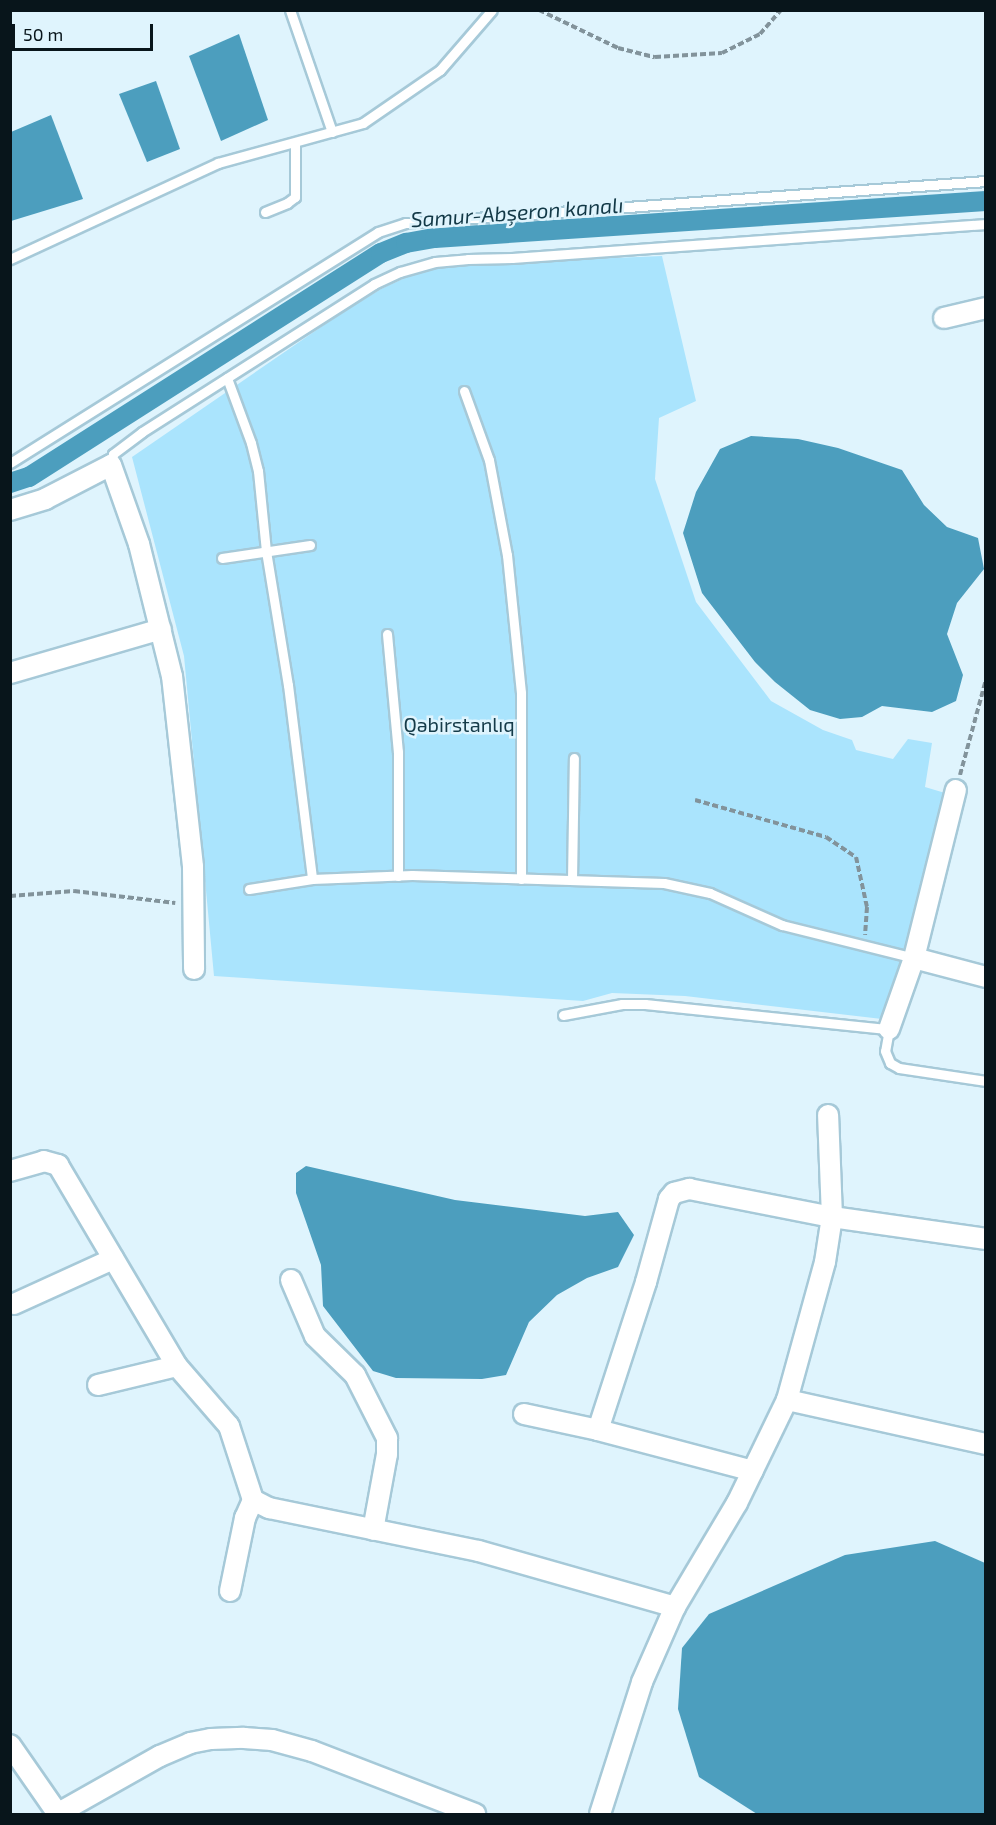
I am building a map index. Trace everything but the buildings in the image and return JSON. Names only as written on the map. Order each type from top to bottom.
[{"type":"street","points":[[944,318],[986,308]]},
{"type":"street","points":[[10,510],[45,499],[111,465],[139,543],[172,676],[187,798],[194,905],[194,969]]},
{"type":"street","points":[[10,673],[161,629]]},
{"type":"street","points":[[889,1029],[914,958],[956,790]]},
{"type":"street","points":[[914,958],[986,977]]},
{"type":"street","points":[[600,1815],[642,1682],[675,1608],[753,1472],[787,1400],[825,1262],[832,1217],[828,1114]]},
{"type":"street","points":[[10,1171],[44,1161],[58,1165],[177,1366],[229,1426],[253,1500],[245,1518],[230,1591]]},
{"type":"street","points":[[598,1430],[646,1282],[669,1199],[674,1193],[689,1189],[832,1217],[986,1239]]},
{"type":"street","points":[[14,1304],[113,1259]]},
{"type":"street","points":[[291,1280],[315,1336],[355,1375],[387,1438],[387,1454],[373,1530]]},
{"type":"street","points":[[98,1385],[177,1366]]},
{"type":"street","points":[[787,1400],[986,1444]]},
{"type":"street","points":[[524,1414],[598,1430],[753,1472]]},
{"type":"street","points":[[253,1500],[269,1508],[479,1551],[675,1608]]},
{"type":"street","points":[[10,1745],[57,1814],[160,1756],[190,1743],[211,1739],[244,1738],[272,1740],[312,1751],[475,1815]]},
{"type":"lane","points":[[290,10],[332,132]]},
{"type":"lane","points":[[10,259],[218,163],[363,123],[440,70],[492,10]]},
{"type":"lane","points":[[265,212],[295,197],[295,143]]},
{"type":"lane","points":[[10,463],[378,232],[406,223],[986,182]]},
{"type":"lane","points":[[111,465],[113,454],[123,446],[374,284],[400,272],[435,262],[986,224]]},
{"type":"lane","points":[[227,378],[251,443],[258,471],[266,551],[288,685],[312,879]]},
{"type":"lane","points":[[464,391],[489,460],[507,555],[521,693],[521,879]]},
{"type":"lane","points":[[222,558],[310,546]]},
{"type":"lane","points":[[387,634],[398,752],[398,876]]},
{"type":"lane","points":[[572,880],[574,758]]},
{"type":"lane","points":[[249,889],[312,879],[398,876],[664,883],[710,893],[782,925],[914,958]]},
{"type":"lane","points":[[563,1015],[622,1004],[645,1004],[889,1029],[885,1051],[890,1063],[899,1068],[986,1082]]},
{"type":"path","points":[[539,10],[618,48],[655,57],[722,53],[760,34],[781,10]]},
{"type":"path","points":[[956,790],[986,679]]},
{"type":"path","points":[[695,801],[826,837],[856,857],[867,907],[865,944]]},
{"type":"path","points":[[10,896],[74,891],[194,905]]},
{"type":"green space","name":"Qəbirstanlıq","points":[[662,256],[696,401],[659,418],[655,479],[696,602],[771,701],[823,730],[852,740],[856,750],[893,759],[908,739],[932,743],[925,787],[945,793],[909,946],[882,1019],[685,996],[612,993],[583,1001],[214,976],[184,656],[132,457],[337,316],[381,289],[418,272],[466,264]]},
{"type":"shaded area","points":[[239,34],[268,120],[221,141],[189,56]]},
{"type":"shaded area","points":[[156,81],[180,149],[147,162],[119,94]]},
{"type":"shaded area","points":[[51,115],[83,199],[11,221],[11,132]]},
{"type":"shaded area","points":[[751,436],[798,439],[838,448],[902,470],[924,505],[947,527],[978,538],[984,569],[957,603],[947,634],[963,675],[956,701],[932,712],[882,706],[862,717],[840,719],[810,710],[775,682],[755,662],[702,593],[683,533],[696,492],[720,449]]},
{"type":"shaded area","points":[[306,1166],[455,1200],[585,1216],[618,1212],[634,1235],[618,1267],[587,1278],[557,1295],[529,1322],[506,1375],[482,1379],[396,1378],[373,1371],[323,1306],[321,1265],[296,1193],[296,1173]]},
{"type":"shaded area","points":[[935,1541],[985,1563],[985,1814],[757,1814],[699,1777],[678,1709],[682,1648],[709,1614],[845,1555]]},
{"type":"waterway","name":"Samur-Abşeron kanalı","points":[[10,483],[29,477],[381,253],[406,243],[435,238],[986,201]]}]
